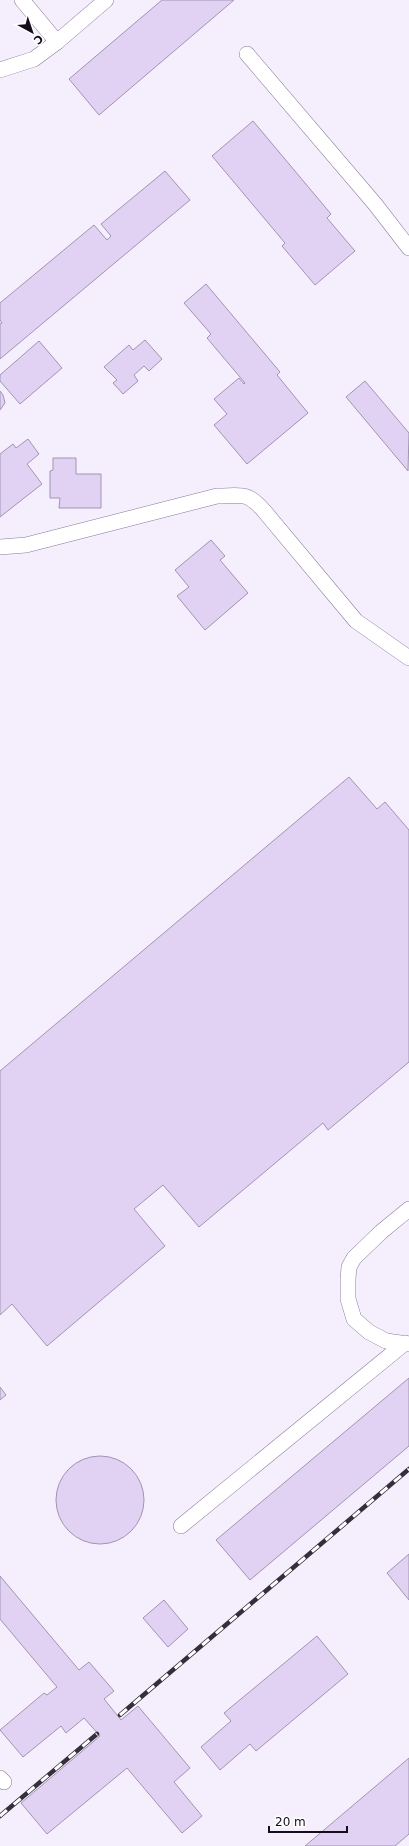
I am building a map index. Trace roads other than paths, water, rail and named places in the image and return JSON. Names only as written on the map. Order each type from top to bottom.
[{"type":"lane","points":[[22,0],[58,42]]},
{"type":"lane","points":[[0,70],[34,59],[58,42],[106,0]]},
{"type":"lane","points":[[247,54],[375,204],[409,248]]},
{"type":"lane","points":[[0,547],[26,545],[217,496],[244,496],[253,499],[265,512],[356,621],[409,658]]},
{"type":"lane","points":[[407,1344],[386,1341],[370,1332],[354,1320],[348,1299],[348,1279],[349,1267],[354,1258],[409,1209]]},
{"type":"lane","points":[[181,1526],[407,1344]]},
{"type":"railway","points":[[120,1715],[409,1469]]},
{"type":"railway","points":[[0,1816],[97,1734]]}]
